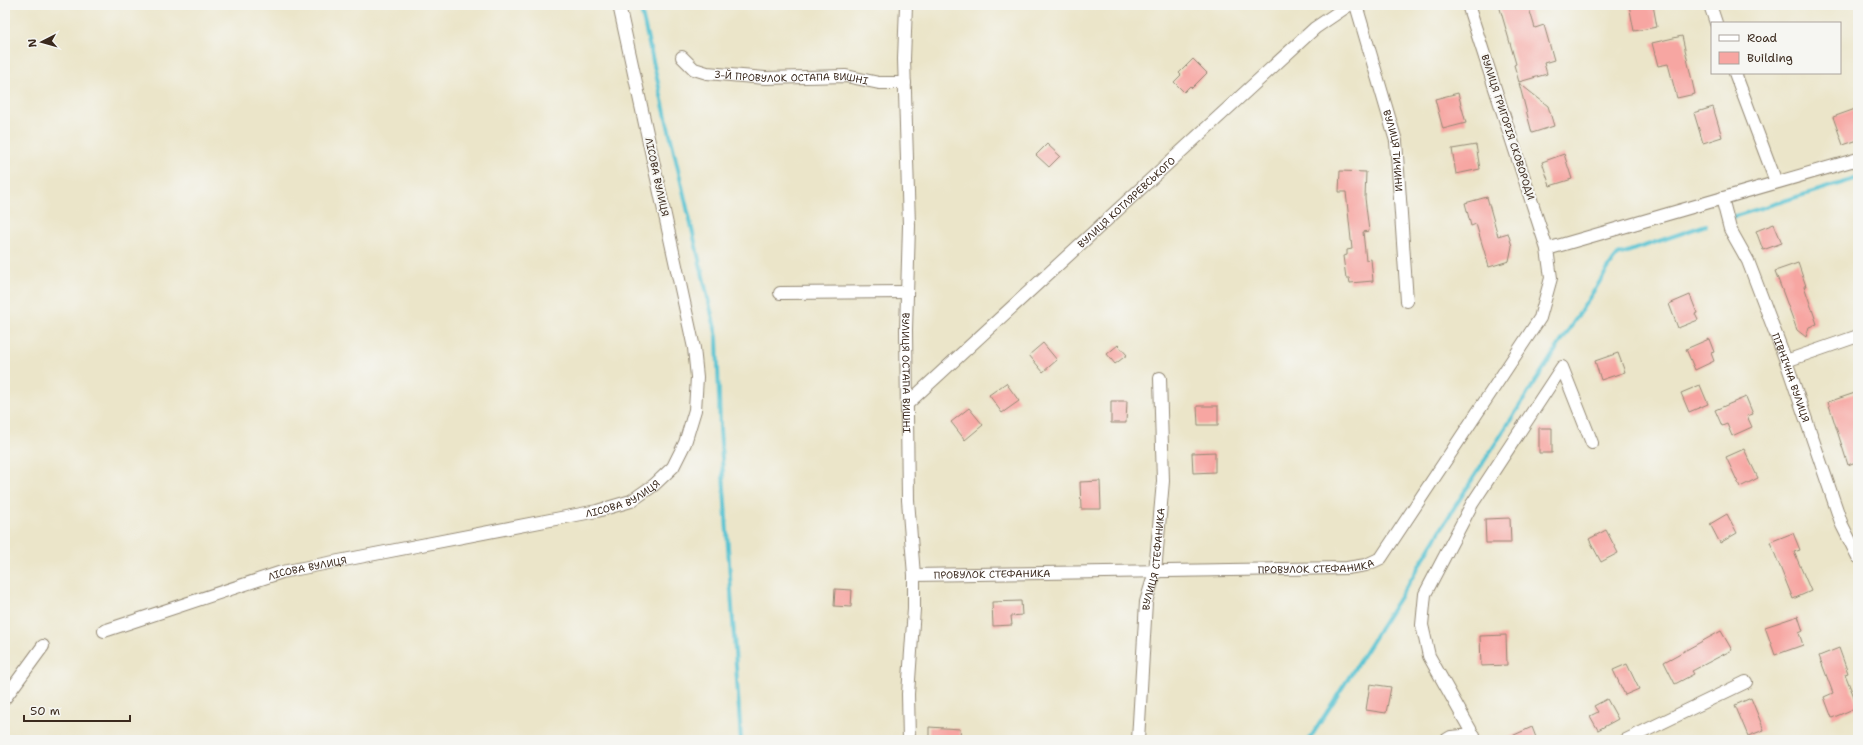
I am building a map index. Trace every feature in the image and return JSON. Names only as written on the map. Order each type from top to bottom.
[{"type":"street","name":"ЛІСОВА ВУЛИЦЯ","points":[[104,631],[282,572],[598,511],[631,501],[654,485],[673,467],[685,443],[695,410],[697,377],[694,348],[619,5]]},
{"type":"street","name":"ВУЛИЦЯ ОСТАПА ВИШНІ","points":[[906,5],[905,84],[909,226],[907,292],[908,500],[914,575],[914,609],[908,694],[909,740]]},
{"type":"street","name":"ВУЛИЦЯ КОТЛЯРЕВСЬКОГО","points":[[907,404],[1315,28],[1349,5]]},
{"type":"street","name":"ВУЛИЦЯ ТИЧИНИ","points":[[1356,5],[1396,141],[1407,301]]},
{"type":"street","name":"ВУЛИЦЯ ГРИГОРІЯ СКОВОРОДИ","points":[[1468,5],[1547,249]]},
{"type":"street","points":[[1710,5],[1716,22]]},
{"type":"street","name":"3-Й ПРОВУЛОК ОСТАПА ВИШНІ","points":[[682,57],[694,69],[707,73],[765,78],[846,76],[879,83],[905,84]]},
{"type":"street","points":[[1735,74],[1776,182]]},
{"type":"street","points":[[1547,249],[1858,159]]},
{"type":"street","name":"ПІВНІЧНА ВУЛИЦЯ","points":[[1722,198],[1730,229],[1748,261],[1786,361],[1842,525],[1858,558]]},
{"type":"street","name":"ПРОВУЛОК СТЕФАНИКА","points":[[914,575],[1347,568],[1366,565],[1380,558],[1540,318],[1551,278],[1547,249]]},
{"type":"street","points":[[780,293],[907,292]]},
{"type":"street","points":[[1786,361],[1858,336]]},
{"type":"street","points":[[1475,737],[1428,656],[1422,625],[1425,594],[1472,504],[1562,367],[1592,443]]},
{"type":"street","name":"ВУЛИЦЯ СТЕФАНИКА","points":[[1138,740],[1146,602],[1155,572],[1163,481],[1160,378]]},
{"type":"street","points":[[5,698],[44,646]]},
{"type":"street","points":[[1626,740],[1746,682]]},
{"type":"street","points":[[1446,740],[1451,737],[1475,737]]},
{"type":"building","points":[[1499,5],[1528,5],[1535,28],[1544,25],[1554,60],[1544,63],[1547,74],[1519,82],[1514,65],[1516,64]]},
{"type":"building","points":[[1629,5],[1653,5],[1657,27],[1634,31]]},
{"type":"building","points":[[1682,36],[1695,94],[1677,98],[1668,64],[1658,66],[1652,43]]},
{"type":"building","points":[[1193,59],[1207,73],[1192,88],[1190,86],[1184,92],[1174,82],[1181,75],[1179,73]]},
{"type":"building","points":[[1519,83],[1548,106],[1554,126],[1532,133]]},
{"type":"building","points":[[1458,93],[1466,123],[1443,129],[1435,99]]},
{"type":"building","points":[[1713,107],[1722,137],[1703,143],[1694,113]]},
{"type":"building","points":[[1858,108],[1858,140],[1843,145],[1833,117]]},
{"type":"building","points":[[1047,144],[1060,156],[1049,167],[1036,155]]},
{"type":"building","points":[[1476,145],[1480,169],[1456,174],[1452,149]]},
{"type":"building","points":[[1564,154],[1572,179],[1550,186],[1542,162]]},
{"type":"building","points":[[1340,171],[1366,172],[1365,198],[1369,231],[1363,232],[1366,260],[1371,259],[1373,281],[1350,283],[1349,278],[1346,278],[1343,256],[1347,255],[1347,250],[1352,249],[1346,192],[1339,192]]},
{"type":"building","points":[[1487,197],[1498,236],[1508,233],[1512,246],[1509,261],[1489,267],[1476,224],[1471,226],[1465,203]]},
{"type":"building","points":[[1774,224],[1782,243],[1763,250],[1756,231]]},
{"type":"building","points":[[1798,263],[1817,324],[1809,327],[1806,337],[1797,330],[1775,271]]},
{"type":"building","points":[[1690,295],[1698,320],[1678,328],[1669,304]]},
{"type":"building","points":[[1709,339],[1714,352],[1711,353],[1714,361],[1695,370],[1686,349]]},
{"type":"building","points":[[1043,343],[1057,360],[1043,372],[1029,355]]},
{"type":"building","points":[[1118,345],[1127,355],[1115,364],[1107,354]]},
{"type":"building","points":[[1618,353],[1625,372],[1601,380],[1595,361]]},
{"type":"building","points":[[1006,383],[1019,401],[1002,413],[989,395]]},
{"type":"building","points":[[1700,385],[1708,404],[1689,412],[1681,393]]},
{"type":"building","points":[[1858,392],[1858,461],[1848,465],[1828,402]]},
{"type":"building","points":[[1746,397],[1753,414],[1747,416],[1752,427],[1732,436],[1727,424],[1722,426],[1715,410]]},
{"type":"building","points":[[1111,401],[1127,401],[1126,423],[1111,423]]},
{"type":"building","points":[[1197,406],[1218,406],[1218,425],[1198,425]]},
{"type":"building","points":[[969,408],[983,425],[965,440],[951,422]]},
{"type":"building","points":[[1539,428],[1552,428],[1552,453],[1539,453]]},
{"type":"building","points":[[1744,449],[1758,478],[1740,487],[1726,457]]},
{"type":"building","points":[[1215,452],[1215,472],[1193,473],[1192,453]]},
{"type":"building","points":[[1100,481],[1101,509],[1081,509],[1080,482]]},
{"type":"building","points":[[1727,514],[1737,533],[1720,543],[1710,524]]},
{"type":"building","points":[[1510,518],[1511,543],[1486,543],[1485,519]]},
{"type":"building","points":[[1606,530],[1618,553],[1601,562],[1589,539]]},
{"type":"building","points":[[1793,533],[1800,550],[1794,552],[1811,591],[1793,599],[1770,542]]},
{"type":"building","points":[[835,589],[852,590],[851,607],[834,606]]},
{"type":"building","points":[[1021,601],[1022,615],[1011,616],[1012,625],[993,626],[992,602]]},
{"type":"building","points":[[1798,616],[1803,631],[1799,633],[1803,645],[1775,655],[1765,627]]},
{"type":"building","points":[[1721,631],[1732,650],[1692,671],[1694,674],[1675,684],[1664,662]]},
{"type":"building","points":[[1506,635],[1507,665],[1481,666],[1480,636]]},
{"type":"building","points":[[1839,648],[1848,673],[1845,674],[1858,707],[1832,718],[1824,697],[1833,693],[1819,656]]},
{"type":"building","points":[[1627,664],[1639,689],[1625,695],[1613,670]]},
{"type":"building","points":[[1370,684],[1391,687],[1386,713],[1366,710]]},
{"type":"building","points":[[1751,698],[1764,730],[1748,736],[1735,705]]},
{"type":"building","points":[[1607,699],[1618,719],[1598,730],[1590,716],[1598,712],[1594,706]]},
{"type":"building","points":[[929,727],[960,729],[961,740],[929,739]]},
{"type":"building","points":[[1532,727],[1537,740],[1503,740]]},
{"type":"waterway","points":[[640,5],[717,337],[720,429],[741,740]]},
{"type":"waterway","points":[[1729,218],[1858,178]]},
{"type":"waterway","points":[[1309,740],[1407,586],[1452,511],[1613,261],[1618,255],[1706,225]]}]
